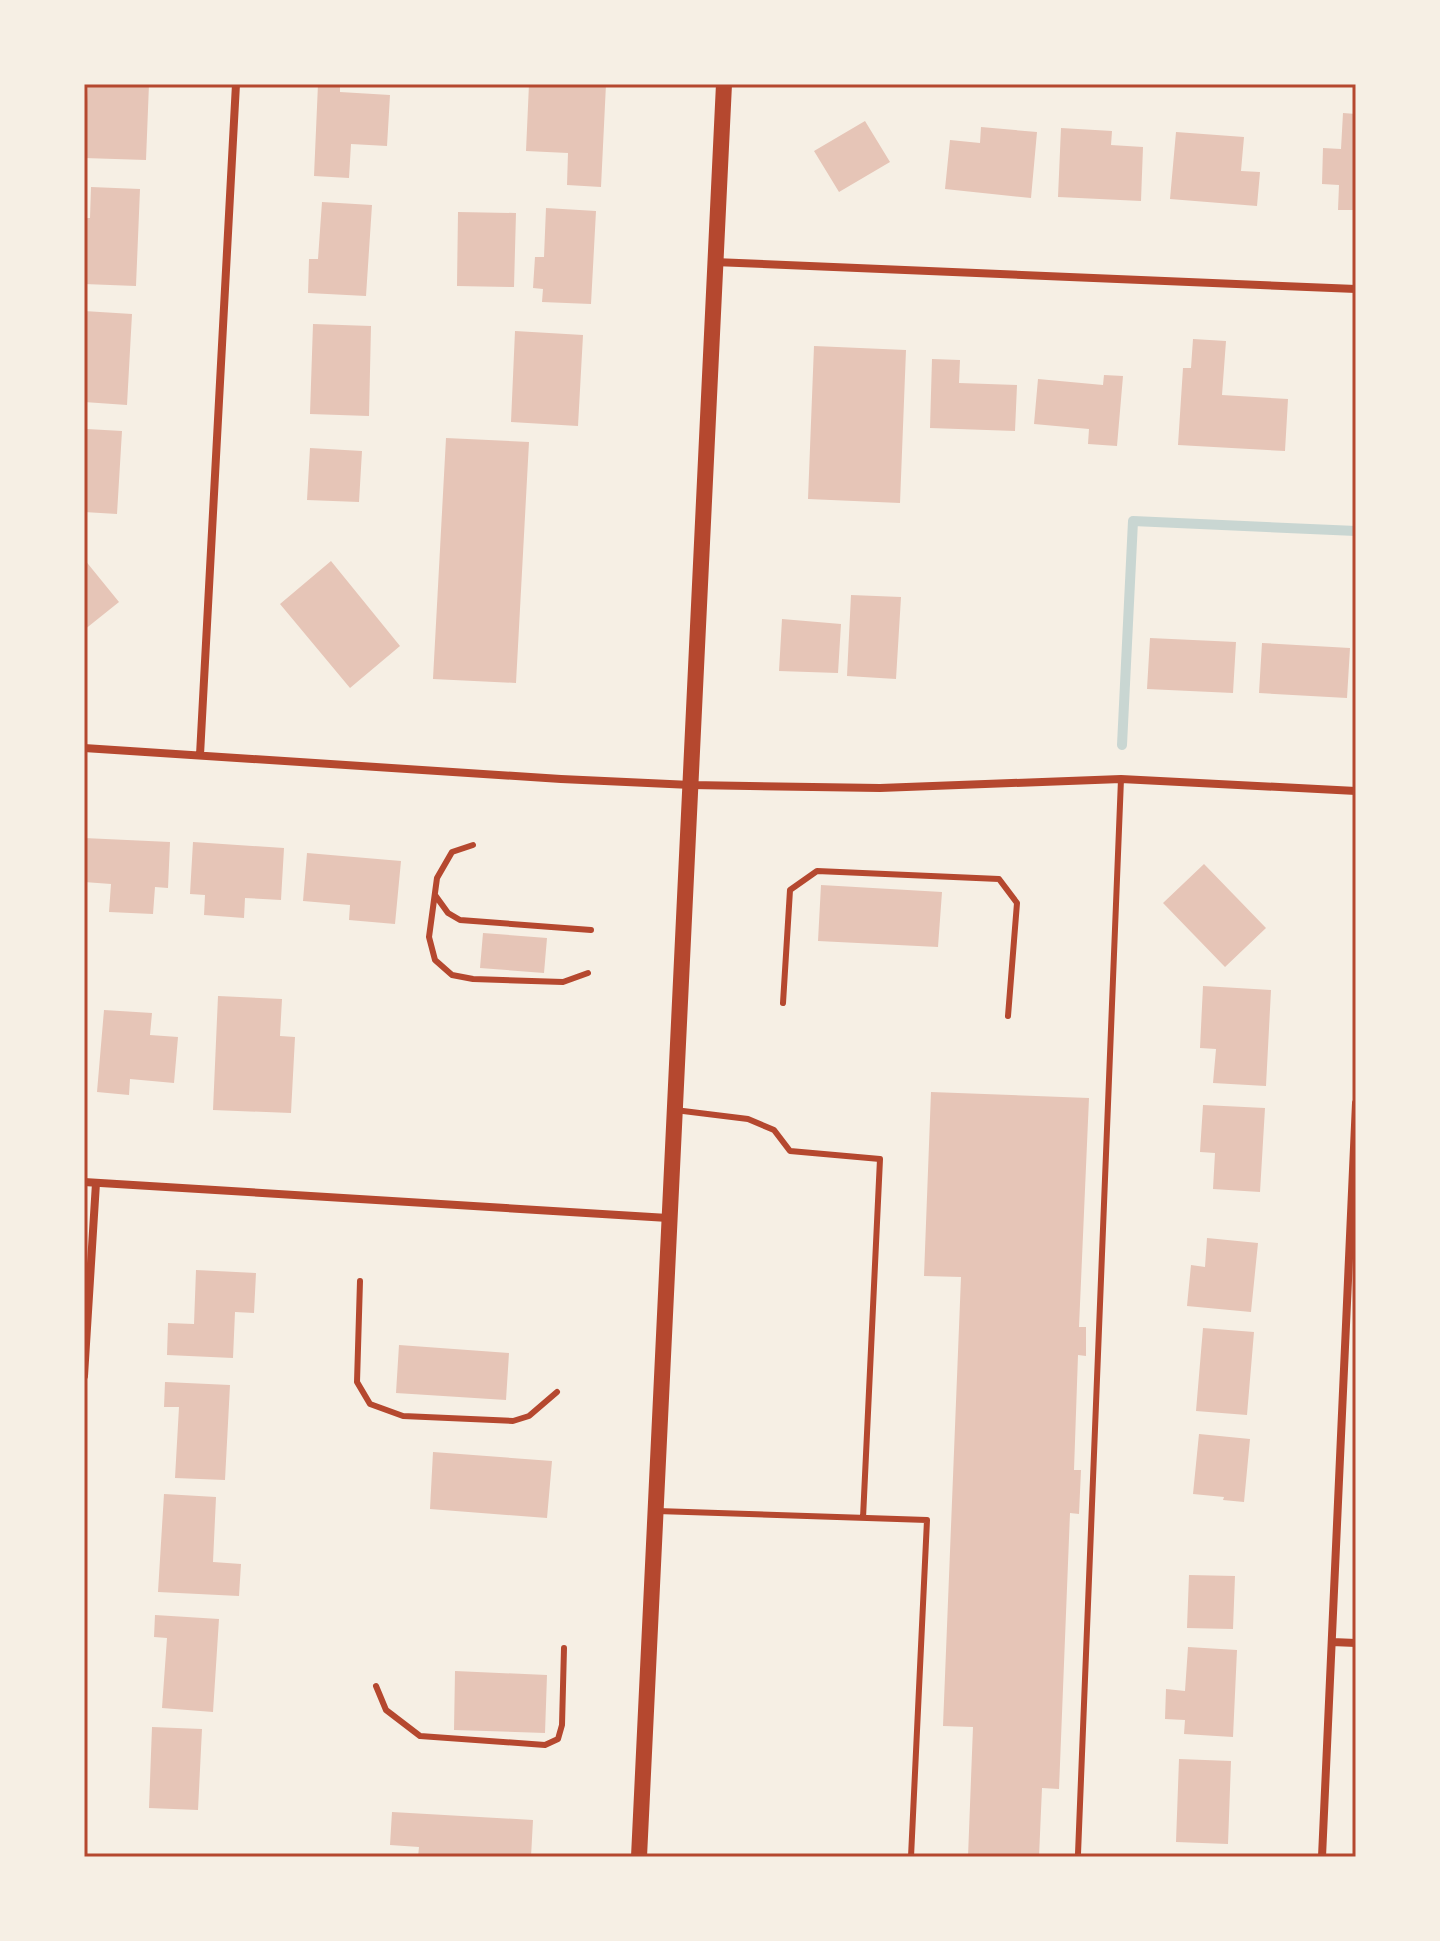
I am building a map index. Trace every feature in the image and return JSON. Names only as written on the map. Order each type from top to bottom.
[{"type":"main road","points":[[639,1857],[724,84]]},
{"type":"street","points":[[200,755],[236,84]]},
{"type":"street","points":[[714,262],[1356,289]]},
{"type":"street","points":[[84,748],[691,785],[880,788],[1121,779],[1356,791]]},
{"type":"street","points":[[1322,1857],[1354,1216],[1356,1103]]},
{"type":"street","points":[[84,1182],[668,1218]]},
{"type":"street","points":[[84,1376],[96,1183]]},
{"type":"street","points":[[1332,1642],[1356,1643]]},
{"type":"lane","points":[[1078,1854],[1121,779]]},
{"type":"lane","points":[[473,845],[452,852],[437,878],[429,937],[435,960],[452,975],[473,979],[563,982],[588,973]]},
{"type":"lane","points":[[783,1003],[790,890],[817,871],[999,879],[1017,903],[1008,1016]]},
{"type":"lane","points":[[435,895],[448,913],[460,920],[591,930]]},
{"type":"lane","points":[[674,1110],[748,1119],[774,1130],[790,1151],[880,1159],[863,1518]]},
{"type":"lane","points":[[360,1281],[357,1382],[370,1404],[403,1416],[513,1421],[529,1416],[557,1392]]},
{"type":"lane","points":[[655,1511],[927,1520],[911,1857]]},
{"type":"lane","points":[[376,1686],[386,1710],[420,1736],[545,1745],[558,1739],[562,1725],[564,1648]]},
{"type":"building","points":[[88,84],[149,84],[146,160],[84,158]]},
{"type":"building","points":[[318,84],[340,84],[340,92],[390,95],[387,146],[351,144],[349,178],[314,176]]},
{"type":"building","points":[[529,84],[606,84],[601,187],[567,185],[568,153],[526,151]]},
{"type":"building","points":[[1343,113],[1356,114],[1356,210],[1338,210],[1339,185],[1322,184],[1323,148],[1341,149]]},
{"type":"building","points":[[865,121],[890,162],[839,192],[814,151]]},
{"type":"building","points":[[981,127],[1037,132],[1031,198],[945,189],[950,140],[980,143]]},
{"type":"building","points":[[1061,128],[1112,131],[1111,145],[1143,147],[1141,201],[1058,197]]},
{"type":"building","points":[[1176,132],[1244,137],[1241,171],[1260,172],[1257,206],[1170,199]]},
{"type":"building","points":[[91,187],[140,189],[136,286],[84,284],[84,218],[90,218]]},
{"type":"building","points":[[322,202],[372,205],[366,296],[308,293],[309,259],[318,259]]},
{"type":"building","points":[[546,208],[596,211],[591,304],[542,302],[543,289],[533,288],[535,257],[544,257]]},
{"type":"building","points":[[458,212],[516,213],[514,287],[457,286]]},
{"type":"building","points":[[84,311],[132,314],[127,405],[84,402]]},
{"type":"building","points":[[313,324],[371,326],[369,416],[310,414]]},
{"type":"building","points":[[515,331],[583,335],[578,426],[511,422]]},
{"type":"building","points":[[1193,339],[1226,341],[1222,395],[1288,399],[1285,451],[1178,445],[1183,368],[1191,368]]},
{"type":"building","points":[[814,346],[906,350],[900,503],[808,499]]},
{"type":"building","points":[[932,359],[960,360],[959,383],[1017,385],[1015,431],[930,428]]},
{"type":"building","points":[[1104,375],[1123,376],[1117,446],[1088,444],[1089,429],[1034,424],[1038,379],[1103,385]]},
{"type":"building","points":[[87,429],[122,431],[117,514],[84,512]]},
{"type":"building","points":[[446,438],[529,442],[516,683],[433,679]]},
{"type":"building","points":[[310,448],[362,451],[359,502],[307,500]]},
{"type":"building","points":[[84,559],[119,602],[84,630]]},
{"type":"building","points":[[331,561],[400,646],[350,688],[280,604]]},
{"type":"building","points":[[851,595],[901,597],[896,679],[847,676]]},
{"type":"building","points":[[782,619],[841,624],[838,673],[779,671]]},
{"type":"building","points":[[1150,638],[1236,642],[1233,693],[1147,689]]},
{"type":"building","points":[[1262,643],[1350,648],[1347,698],[1259,693]]},
{"type":"building","points":[[84,838],[170,842],[168,888],[155,887],[153,914],[109,912],[111,884],[84,882]]},
{"type":"building","points":[[193,842],[284,848],[281,900],[245,898],[244,918],[204,915],[205,895],[190,894]]},
{"type":"building","points":[[307,853],[401,861],[395,924],[349,920],[350,905],[303,901]]},
{"type":"building","points":[[1204,864],[1266,928],[1225,967],[1163,903]]},
{"type":"building","points":[[821,885],[942,892],[938,947],[818,941]]},
{"type":"building","points":[[483,933],[547,938],[544,973],[480,968]]},
{"type":"building","points":[[1203,986],[1271,990],[1266,1086],[1213,1083],[1216,1049],[1200,1048]]},
{"type":"building","points":[[218,996],[282,999],[280,1036],[295,1037],[291,1113],[213,1110]]},
{"type":"building","points":[[104,1010],[152,1013],[150,1035],[178,1037],[174,1083],[130,1079],[129,1095],[97,1092]]},
{"type":"building","points":[[931,1092],[1089,1098],[1079,1327],[1086,1327],[1086,1356],[1078,1355],[1074,1470],[1081,1470],[1079,1514],[1070,1513],[1059,1789],[1042,1788],[1039,1857],[968,1857],[973,1727],[943,1726],[961,1277],[924,1276]]},
{"type":"building","points":[[1203,1105],[1265,1108],[1260,1192],[1213,1189],[1215,1153],[1200,1152]]},
{"type":"building","points":[[1207,1238],[1258,1243],[1251,1312],[1187,1306],[1191,1265],[1205,1267]]},
{"type":"building","points":[[196,1270],[256,1273],[254,1313],[235,1312],[233,1358],[167,1355],[168,1323],[194,1324]]},
{"type":"building","points":[[1203,1328],[1254,1332],[1247,1415],[1196,1411]]},
{"type":"building","points":[[399,1345],[509,1353],[506,1400],[396,1393]]},
{"type":"building","points":[[165,1382],[230,1385],[225,1480],[175,1478],[179,1407],[164,1407]]},
{"type":"building","points":[[1199,1434],[1250,1439],[1244,1502],[1193,1494]]},
{"type":"building","points":[[433,1452],[552,1461],[547,1518],[430,1509]]},
{"type":"building","points":[[164,1494],[216,1497],[213,1562],[241,1564],[239,1596],[158,1592]]},
{"type":"building","points":[[1189,1575],[1235,1576],[1233,1629],[1187,1628]]},
{"type":"building","points":[[155,1615],[219,1619],[213,1712],[162,1708],[167,1638],[154,1637]]},
{"type":"building","points":[[1188,1647],[1237,1650],[1233,1737],[1184,1734],[1185,1720],[1165,1719],[1166,1689],[1185,1691]]},
{"type":"building","points":[[455,1671],[547,1675],[545,1733],[454,1730]]},
{"type":"building","points":[[152,1727],[202,1729],[198,1810],[149,1808]]},
{"type":"building","points":[[1179,1759],[1231,1761],[1228,1844],[1176,1842]]},
{"type":"building","points":[[392,1812],[533,1820],[531,1857],[418,1857],[419,1847],[390,1845]]},
{"type":"waterway","points":[[1122,745],[1133,521],[1356,531]]}]
